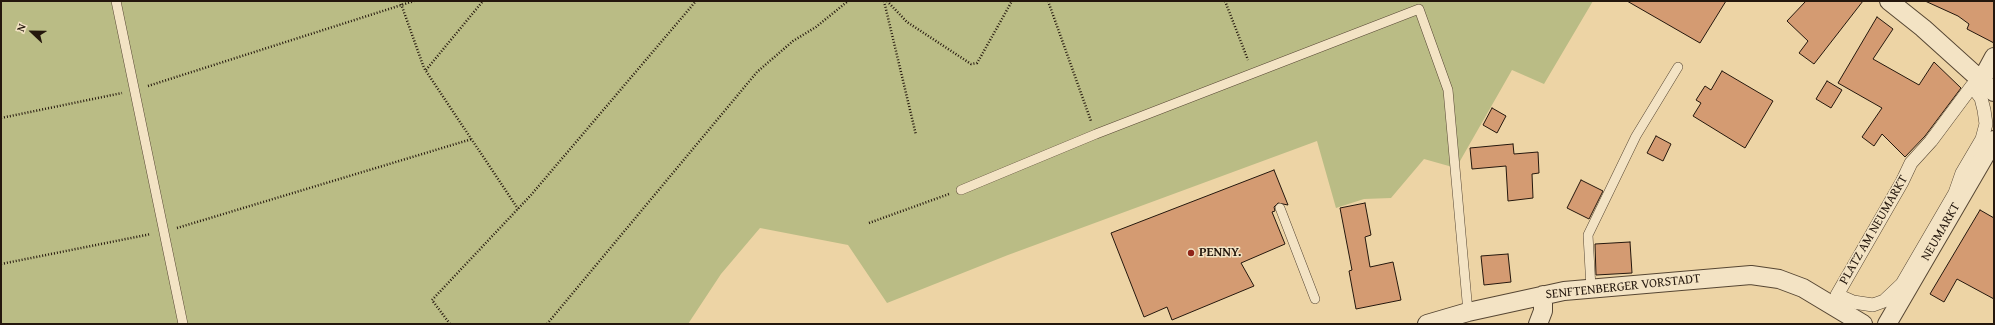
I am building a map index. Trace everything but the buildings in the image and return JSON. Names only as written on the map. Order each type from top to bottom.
[{"type":"street","points":[[1889,1],[1934,38],[1987,86],[1994,57]]},
{"type":"street","name":"PLATZ AM NEUMARKT","points":[[1972,86],[1981,98],[1986,124],[1982,139],[1962,173],[1955,193],[1902,284],[1884,301],[1873,305],[1853,302],[1837,295],[1902,182],[1911,163],[1931,141],[1966,93],[1972,86]]},
{"type":"street","name":"NEUMARKT","points":[[1887,324],[1994,142]]},
{"type":"street","name":"SENFTENBERGER VORSTADT","points":[[1427,324],[1468,312],[1564,291],[1751,275],[1779,279],[1803,288],[1863,324]]},
{"type":"street","points":[[1538,324],[1542,311],[1543,295]]},
{"type":"lane","points":[[116,1],[183,324]]},
{"type":"lane","points":[[961,190],[1096,134],[1419,9],[1448,90],[1468,312]]},
{"type":"lane","points":[[1591,288],[1588,235],[1636,136],[1678,67]]},
{"type":"lane","points":[[1280,208],[1315,299]]},
{"type":"path","points":[[1,118],[135,90],[401,3],[414,1]]},
{"type":"path","points":[[426,70],[483,1]]},
{"type":"path","points":[[450,324],[432,300],[518,209],[696,1]]},
{"type":"path","points":[[547,324],[757,72],[789,45],[816,27],[848,1]]},
{"type":"path","points":[[886,1],[908,22],[971,64],[977,63],[1012,1]]},
{"type":"path","points":[[886,1],[916,136]]},
{"type":"path","points":[[1048,1],[1096,134]]},
{"type":"path","points":[[1225,1],[1253,74]]},
{"type":"path","points":[[401,3],[426,70],[518,209]]},
{"type":"path","points":[[1,264],[164,232],[472,139]]},
{"type":"path","points":[[868,223],[961,190]]},
{"type":"green space","points":[[1,1],[1593,1],[1544,84],[1512,70],[1456,168],[1424,159],[1391,198],[1364,199],[1336,208],[1317,141],[1008,255],[887,303],[848,245],[760,228],[721,274],[688,324],[1,324]]},
{"type":"place","name":"PENNY.","points":[[1191,253]]}]
